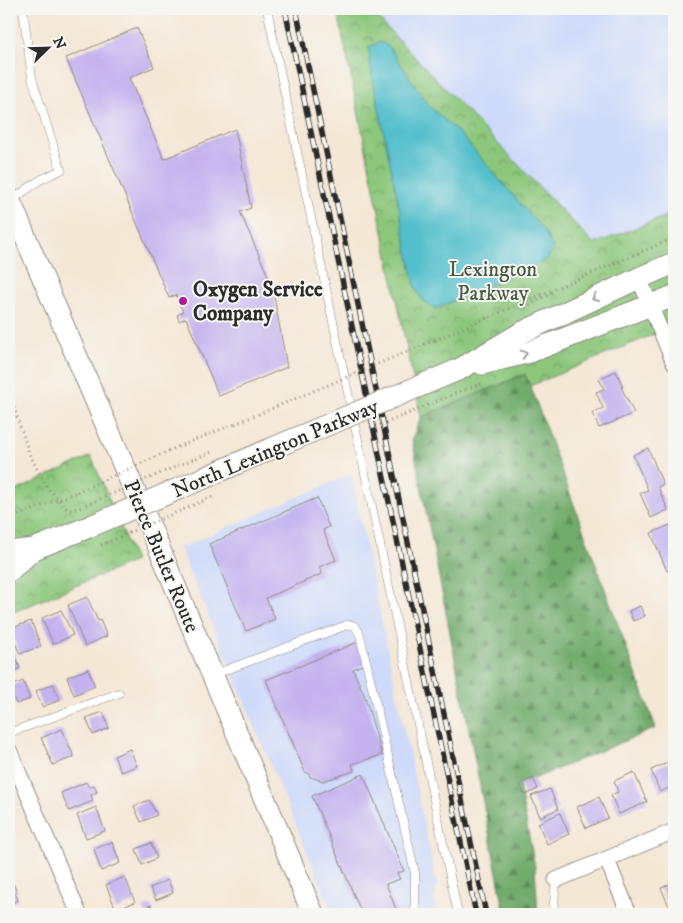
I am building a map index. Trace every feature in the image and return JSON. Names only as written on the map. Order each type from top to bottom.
[{"type":"main road","name":"Pierce Butler Route","points":[[9,200],[313,914]]},
{"type":"main road","points":[[460,369],[521,333],[639,278],[674,264]]},
{"type":"main road","points":[[460,369],[530,352],[674,296]]},
{"type":"main road","name":"North Lexington Parkway","points":[[34,549],[96,536],[208,487],[261,453],[460,369]]},
{"type":"main road","points":[[9,552],[34,549]]},
{"type":"main road","points":[[9,571],[34,549]]},
{"type":"street","points":[[639,278],[674,363]]},
{"type":"street","points":[[9,750],[79,914]]},
{"type":"street","points":[[556,880],[674,831]]},
{"type":"street","points":[[606,860],[629,914]]},
{"type":"lane","points":[[9,200],[40,180],[60,170],[32,78],[23,9]]},
{"type":"lane","points":[[267,9],[458,914]]},
{"type":"lane","points":[[212,675],[347,625],[352,624],[357,628],[415,873],[415,914]]},
{"type":"lane","points":[[9,733],[118,693]]},
{"type":"lane","points":[[553,914],[556,880]]},
{"type":"path","points":[[9,519],[77,492],[674,238]]},
{"type":"path","points":[[9,393],[29,453],[48,489],[69,510],[84,507],[196,458]]},
{"type":"path","points":[[96,536],[208,487]]},
{"type":"shaded area","points":[[369,9],[674,9],[674,213],[594,244]]},
{"type":"shaded area","points":[[351,474],[437,886],[434,898],[437,914],[333,914],[180,548]]},
{"type":"green space","name":"Lexington Parkway","points":[[337,9],[369,9],[594,244],[674,213],[674,326],[530,386],[525,374],[421,417]]},
{"type":"green space","points":[[526,374],[656,728],[519,785],[535,867],[538,914],[505,914],[412,439],[421,417]]},
{"type":"green space","points":[[91,456],[135,561],[9,614],[9,494]]},
{"type":"water","points":[[380,42],[389,47],[429,106],[460,134],[544,231],[553,247],[548,259],[435,309],[422,299],[415,287],[370,64],[369,47]]},
{"type":"building","points":[[137,28],[154,67],[129,78],[164,159],[235,129],[251,208],[240,212],[272,285],[287,367],[219,396],[186,318],[179,321],[177,315],[183,312],[176,295],[169,298],[66,58]]},
{"type":"building","points":[[616,371],[623,387],[621,387],[634,413],[599,428],[592,413],[603,408],[596,392],[604,389],[599,379]]},
{"type":"building","points":[[648,448],[663,484],[658,487],[668,510],[651,518],[640,493],[648,490],[633,455]]},
{"type":"building","points":[[317,498],[329,527],[323,530],[336,560],[319,567],[322,574],[266,598],[275,619],[246,631],[209,544]]},
{"type":"building","points":[[670,525],[674,532],[674,568],[667,571],[651,533]]},
{"type":"building","points":[[87,597],[107,636],[85,646],[68,605]]},
{"type":"building","points":[[640,606],[645,616],[633,621],[629,611]]},
{"type":"building","points":[[61,610],[73,635],[53,644],[42,618]]},
{"type":"building","points":[[31,621],[41,646],[20,654],[9,629]]},
{"type":"building","points":[[9,640],[20,668],[9,673]]},
{"type":"building","points":[[358,642],[366,663],[353,669],[365,697],[382,755],[352,764],[354,771],[323,781],[310,777],[305,772],[266,680]]},
{"type":"building","points":[[88,669],[95,686],[74,695],[67,677]]},
{"type":"building","points":[[23,681],[30,699],[16,704],[9,687]]},
{"type":"building","points":[[53,684],[60,700],[42,707],[36,691]]},
{"type":"building","points":[[103,712],[109,728],[93,735],[86,718]]},
{"type":"building","points":[[62,729],[74,757],[53,765],[41,738]]},
{"type":"building","points":[[130,749],[137,766],[121,772],[114,756]]},
{"type":"building","points":[[674,760],[674,790],[671,792],[669,788],[660,792],[651,770]]},
{"type":"building","points":[[634,772],[647,802],[619,814],[611,795],[618,792],[614,781]]},
{"type":"building","points":[[363,774],[404,871],[397,873],[400,879],[386,884],[398,914],[362,914],[312,796]]},
{"type":"building","points":[[533,778],[538,789],[525,795],[520,784]]},
{"type":"building","points":[[86,782],[89,787],[94,785],[97,792],[91,795],[93,801],[69,811],[61,793]]},
{"type":"building","points":[[550,789],[558,809],[540,817],[531,796]]},
{"type":"building","points":[[599,797],[608,818],[586,828],[577,807]]},
{"type":"building","points":[[149,800],[157,815],[141,822],[134,806]]},
{"type":"building","points":[[96,807],[105,831],[86,838],[77,815]]},
{"type":"building","points":[[560,813],[569,834],[547,844],[538,823]]},
{"type":"building","points":[[112,842],[120,863],[101,871],[94,849]]},
{"type":"building","points":[[151,843],[157,858],[142,865],[136,849]]},
{"type":"building","points":[[9,877],[17,892],[15,892],[18,900],[9,904]]},
{"type":"building","points":[[125,877],[135,902],[116,910],[106,885]]},
{"type":"building","points":[[168,880],[173,893],[156,900],[150,888]]},
{"type":"building","points":[[674,882],[674,904],[669,906],[661,888]]},
{"type":"building","points":[[151,905],[154,911],[146,914],[143,908]]},
{"type":"railway","points":[[285,9],[476,914]]},
{"type":"railway","points":[[296,9],[486,914]]},
{"type":"place","name":"Oxygen Service Company","points":[[183,301]]}]
